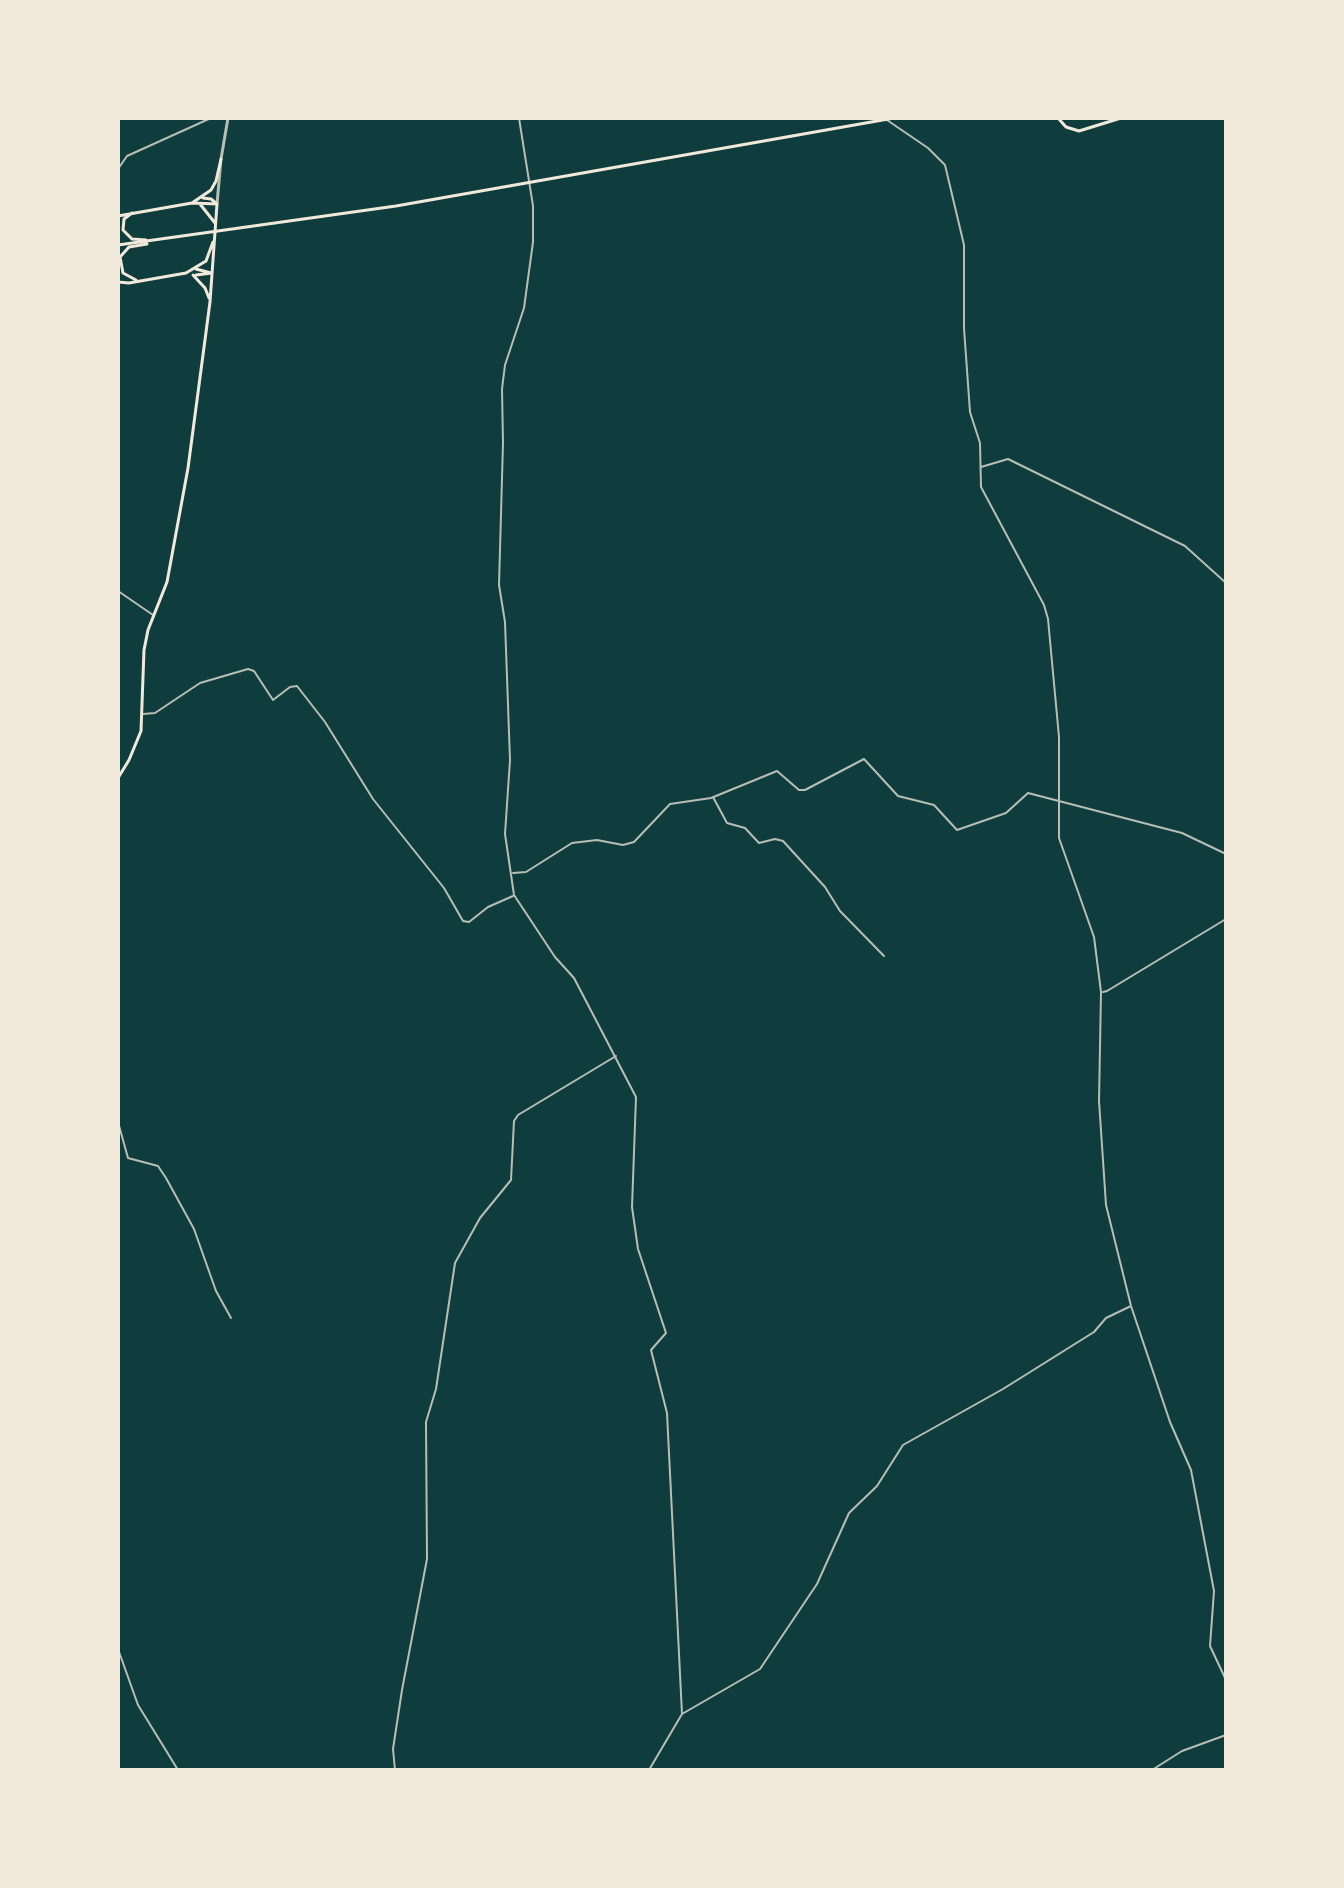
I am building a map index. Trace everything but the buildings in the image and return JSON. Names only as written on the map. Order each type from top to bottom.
[{"type":"main road","points":[[118,245],[200,236],[548,180],[894,118]]},
{"type":"main road","points":[[1059,119],[1066,127],[1079,131],[1121,118]]},
{"type":"main road","points":[[192,203],[216,181],[221,159]]},
{"type":"main road","points":[[201,198],[211,199],[217,204]]},
{"type":"main road","points":[[118,216],[192,203],[217,204]]},
{"type":"main road","points":[[118,282],[186,273],[196,269],[209,257],[216,228],[200,204]]},
{"type":"main road","points":[[118,778],[138,739],[143,714],[143,660],[148,630],[167,582],[186,482],[210,302],[217,204]]},
{"type":"main road","points":[[136,211],[124,219],[126,235],[140,240],[164,240]]},
{"type":"main road","points":[[139,281],[123,273],[120,257],[129,247],[164,240]]},
{"type":"main road","points":[[196,269],[212,273]]},
{"type":"main road","points":[[186,273],[212,273]]},
{"type":"main road","points":[[193,275],[205,288],[210,302]]},
{"type":"street","points":[[118,169],[127,156],[211,118]]},
{"type":"street","points":[[217,204],[228,118]]},
{"type":"street","points":[[519,118],[533,206],[533,242],[524,308],[503,375],[499,585],[505,622],[510,760],[503,823],[514,895],[555,957],[574,978],[636,1097],[632,1207],[638,1249],[666,1333],[651,1350],[667,1413],[682,1714]]},
{"type":"street","points":[[884,118],[928,148],[945,165],[964,245],[964,328],[970,412],[980,443],[983,493],[1044,605],[1048,619],[1059,737],[1060,845],[1094,937],[1101,992],[1100,1125],[1106,1205],[1131,1306],[1170,1422],[1191,1470],[1214,1591],[1210,1646],[1226,1680]]},
{"type":"street","points":[[980,467],[1008,459],[1176,541],[1226,583]]},
{"type":"street","points":[[118,591],[154,615]]},
{"type":"street","points":[[143,714],[155,713],[200,683],[248,669],[254,671],[273,700],[290,687],[297,686],[325,722],[373,799],[444,888],[463,921],[472,920],[488,907],[514,895]]},
{"type":"street","points":[[512,873],[526,872],[572,843],[597,840],[631,844],[670,804],[713,797],[777,771],[799,790],[805,790],[864,759],[898,796],[934,805],[957,830],[1006,813],[1025,794],[1182,833],[1226,854]]},
{"type":"street","points":[[713,797],[727,823],[745,828],[759,843],[775,839],[783,841],[825,887],[840,911],[884,956]]},
{"type":"street","points":[[1101,992],[1226,919]]},
{"type":"street","points":[[395,1770],[393,1749],[427,1559],[426,1422],[436,1389],[455,1263],[480,1218],[511,1180],[514,1121],[518,1115],[616,1056]]},
{"type":"street","points":[[118,1122],[128,1158],[158,1166],[166,1178],[194,1229],[216,1291],[231,1318]]},
{"type":"street","points":[[649,1770],[682,1714],[760,1669],[817,1584],[849,1513],[877,1486],[903,1445],[1003,1389],[1094,1332],[1106,1318],[1131,1306]]},
{"type":"street","points":[[118,1649],[138,1705],[178,1770]]},
{"type":"street","points":[[1152,1770],[1182,1751],[1226,1735]]}]
